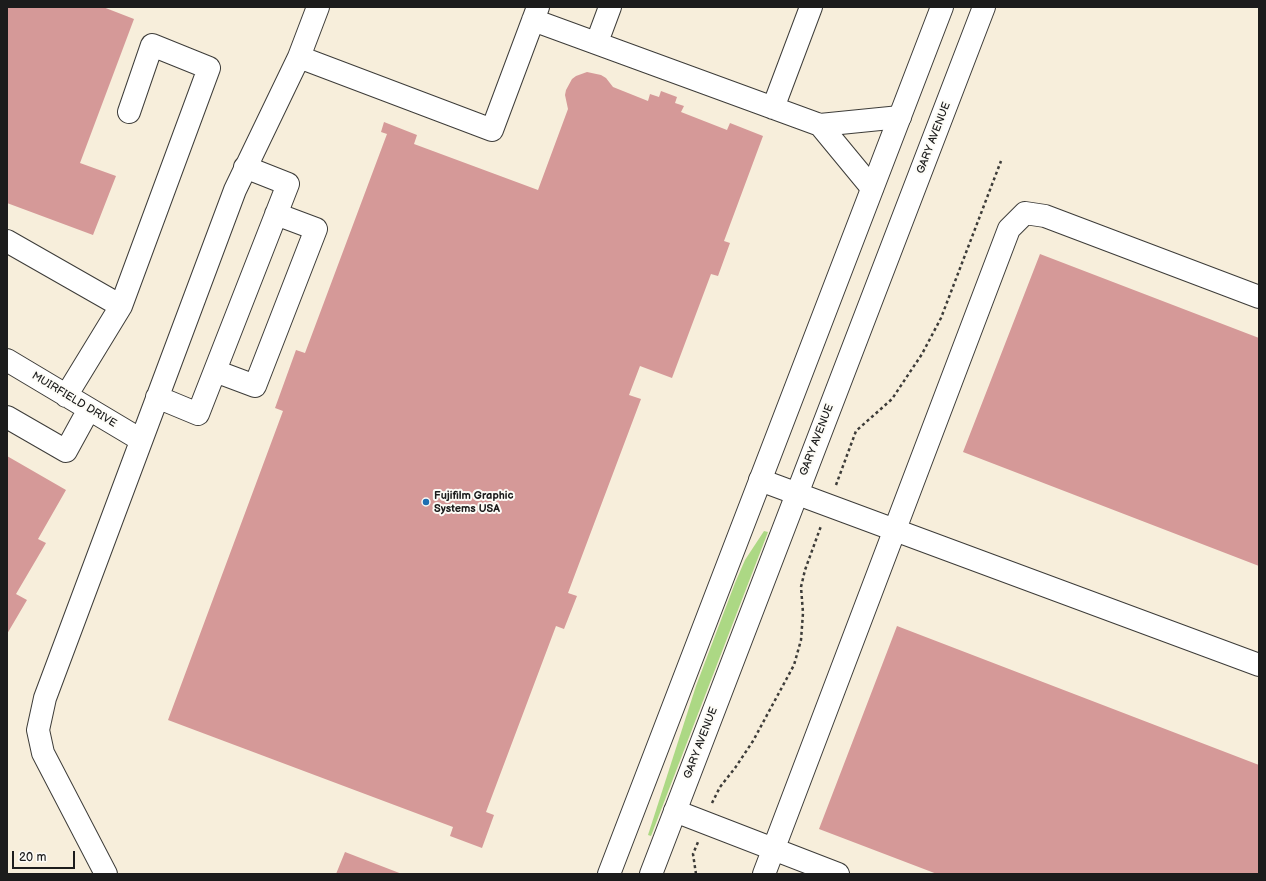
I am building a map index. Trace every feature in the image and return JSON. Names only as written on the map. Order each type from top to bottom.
[{"type":"main road","points":[[106,874],[43,753],[38,730],[45,698],[234,190],[299,57],[318,7]]},
{"type":"main road","points":[[597,42],[610,7]]},
{"type":"main road","points":[[773,108],[811,7]]},
{"type":"main road","points":[[609,874],[942,7]]},
{"type":"main road","name":"GARY AVENUE","points":[[651,874],[984,7]]},
{"type":"main road","points":[[299,57],[492,130],[536,13],[597,42],[820,125],[900,117]]},
{"type":"main road","points":[[66,396],[121,306],[209,68],[152,45],[129,112]]},
{"type":"main road","points":[[820,125],[846,154],[872,188]]},
{"type":"main road","points":[[157,397],[198,414],[288,184],[246,167]]},
{"type":"main road","points":[[764,874],[1009,228],[1025,213],[1045,216],[1259,297]]},
{"type":"main road","points":[[215,371],[255,386],[316,229],[276,214]]},
{"type":"main road","points":[[7,241],[121,306]]},
{"type":"main road","name":"MUIRFIELD DRIVE","points":[[7,360],[141,440]]},
{"type":"main road","points":[[7,417],[66,451],[89,410]]},
{"type":"main road","points":[[760,480],[896,529],[1259,665]]},
{"type":"main road","points":[[675,811],[838,874]]},
{"type":"path","points":[[843,467],[856,431],[892,399],[922,354],[941,318],[1001,161]]},
{"type":"path","points":[[712,802],[720,787],[736,768],[753,741],[794,665],[801,640],[803,613],[801,587],[814,544]]},
{"type":"path","points":[[695,848],[693,854],[696,874]]},
{"type":"green space","points":[[764,531],[768,532],[651,836],[648,835],[696,686],[735,583],[745,560]]},
{"type":"building","points":[[7,7],[103,7],[134,19],[80,163],[116,176],[93,235],[7,203]]},
{"type":"building","name":"Fujifilm Graphic Systems USA","points":[[587,72],[601,75],[606,78],[613,87],[648,101],[650,94],[659,97],[661,91],[677,97],[675,103],[684,106],[681,112],[727,130],[730,123],[763,136],[724,241],[730,243],[718,276],[711,274],[672,378],[640,366],[629,395],[641,399],[568,593],[577,596],[564,629],[556,626],[486,812],[494,815],[482,848],[450,836],[453,827],[168,720],[283,411],[275,408],[296,350],[305,353],[387,134],[381,132],[384,122],[417,135],[414,144],[538,190],[568,109],[565,95],[566,90],[572,79]]},
{"type":"building","points":[[1040,254],[1259,338],[1259,566],[963,452]]},
{"type":"building","points":[[7,456],[66,490],[38,539],[46,543],[16,594],[27,600],[7,634]]},
{"type":"building","points":[[897,626],[1259,765],[1259,874],[937,874],[819,829]]},
{"type":"building","points":[[345,852],[402,874],[336,874]]},
{"type":"place","name":"Fujifilm Graphic Systems USA","points":[[426,502]]}]
